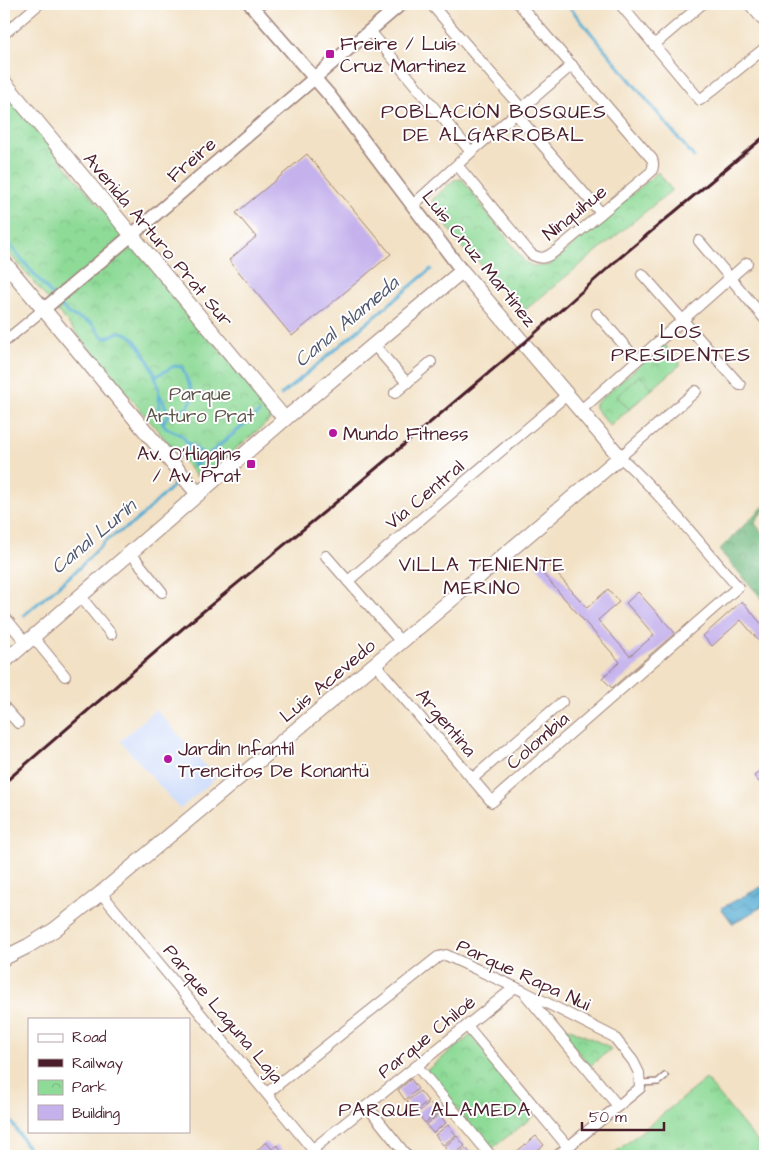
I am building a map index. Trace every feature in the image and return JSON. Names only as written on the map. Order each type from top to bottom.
[{"type":"main road","name":"Avenida Arturo Prat Sur","points":[[4,82],[286,419]]},
{"type":"main road","points":[[4,262],[198,494]]},
{"type":"main road","points":[[4,662],[130,552],[462,271]]},
{"type":"main road","name":"Luis Cruz Martínez","points":[[462,271],[620,457]]},
{"type":"main road","name":"Luis Acevedo","points":[[4,958],[54,930],[101,893],[482,575],[620,457]]},
{"type":"street","points":[[4,34],[39,4]]},
{"type":"street","name":"Luis Cruz Martínez","points":[[250,4],[330,96],[462,271]]},
{"type":"street","name":"Freire","points":[[4,342],[132,235],[401,4]]},
{"type":"street","points":[[431,4],[601,213]]},
{"type":"street","points":[[413,205],[470,152],[572,65],[519,4]]},
{"type":"street","points":[[620,4],[700,100],[765,48]]},
{"type":"street","points":[[654,45],[702,4]]},
{"type":"street","points":[[749,4],[765,23]]},
{"type":"street","points":[[370,31],[470,152]]},
{"type":"street","name":"Ninquihue","points":[[457,165],[531,254],[541,258],[557,250],[650,172],[654,166],[652,159],[572,65]]},
{"type":"street","points":[[698,242],[765,319]]},
{"type":"street","points":[[581,410],[747,263]]},
{"type":"street","points":[[642,274],[740,385]]},
{"type":"street","points":[[597,314],[637,360]]},
{"type":"street","points":[[374,345],[407,383]]},
{"type":"street","points":[[395,393],[431,362]]},
{"type":"street","points":[[620,457],[696,392]]},
{"type":"street","name":"Vía Central","points":[[348,581],[568,394]]},
{"type":"street","name":"Colombia","points":[[492,802],[738,587],[666,505],[620,457]]},
{"type":"street","points":[[130,552],[162,592]]},
{"type":"street","points":[[326,556],[401,642]]},
{"type":"street","points":[[80,596],[112,634]]},
{"type":"street","points":[[4,616],[65,676]]},
{"type":"street","name":"Argentina","points":[[375,664],[492,802]]},
{"type":"street","name":"Colombia","points":[[472,778],[562,702]]},
{"type":"street","points":[[4,707],[18,723]]},
{"type":"street","name":"Parque Laguna Laja","points":[[101,893],[316,1153]]},
{"type":"street","name":"Parque Rapa Nui","points":[[267,1093],[438,957],[446,955],[614,1037],[633,1061],[639,1073],[640,1083]]},
{"type":"street","points":[[519,989],[618,1106]]},
{"type":"street","name":"Parque Chiloé","points":[[316,1153],[367,1106],[467,1026],[519,989]]},
{"type":"street","points":[[467,1026],[568,1148]]},
{"type":"street","points":[[417,1066],[490,1156]]},
{"type":"street","points":[[557,1156],[640,1088],[640,1083]]},
{"type":"street","points":[[367,1106],[407,1156]]},
{"type":"lane","points":[[379,4],[388,15]]},
{"type":"lane","points":[[640,1083],[658,1082],[665,1076]]},
{"type":"shaded area","name":"Jardin Infantíl Trencitos De Konantü","points":[[156,709],[216,778],[180,809],[120,741]]},
{"type":"green space","name":"Parque Arturo Prat","points":[[4,92],[271,411],[272,415],[269,421],[202,477],[196,476],[4,247]]},
{"type":"green space","points":[[658,172],[672,190],[525,310],[486,272],[478,261],[465,251],[433,207],[433,199],[454,180],[462,179],[525,262],[534,266],[550,265]]},
{"type":"green space","points":[[664,344],[681,364],[610,426],[595,408],[595,404]]},
{"type":"green space","points":[[640,375],[652,389],[629,409],[617,396]]},
{"type":"green space","points":[[765,505],[765,510],[755,523],[765,537],[765,602],[719,550]]},
{"type":"green space","points":[[553,1021],[605,1045],[611,1049],[590,1066]]},
{"type":"green space","points":[[471,1035],[535,1115],[490,1150],[426,1071]]},
{"type":"green space","points":[[706,1079],[765,1151],[765,1156],[611,1156]]},
{"type":"water","points":[[765,885],[765,905],[733,924],[721,908]]},
{"type":"building","points":[[307,154],[391,254],[292,336],[229,260],[256,237],[236,213]]},
{"type":"building","points":[[544,559],[587,608],[608,589],[619,602],[598,620],[630,656],[654,635],[626,603],[638,592],[675,633],[612,688],[602,678],[620,662],[536,566]]},
{"type":"building","points":[[742,601],[765,628],[765,648],[741,620],[712,646],[703,636]]},
{"type":"building","points":[[765,767],[765,789],[754,776]]},
{"type":"building","points":[[411,1079],[418,1089],[405,1100],[398,1090]]},
{"type":"building","points":[[420,1091],[428,1101],[415,1111],[407,1101]]},
{"type":"building","points":[[430,1103],[438,1113],[425,1123],[417,1113]]},
{"type":"building","points":[[439,1114],[446,1123],[433,1133],[426,1125]]},
{"type":"building","points":[[448,1125],[456,1135],[443,1145],[435,1135]]},
{"type":"building","points":[[457,1136],[465,1146],[452,1156],[444,1147]]},
{"type":"building","points":[[536,1136],[544,1145],[530,1156],[520,1156],[516,1152]]},
{"type":"building","points":[[266,1142],[272,1149],[277,1145],[287,1156],[251,1156]]},
{"type":"building","points":[[466,1148],[473,1156],[455,1156]]},
{"type":"waterway","points":[[567,4],[694,157]]},
{"type":"waterway","name":"Canal Lurín","points":[[4,238],[51,294]]},
{"type":"waterway","name":"Canal Alameda","points":[[281,395],[431,269]]},
{"type":"waterway","name":"Canal Lurín","points":[[61,306],[69,314],[91,323],[104,338],[121,332],[127,334],[139,346],[150,364],[156,381],[159,391],[162,422],[166,427],[183,437],[189,447],[194,466],[259,413]]},
{"type":"waterway","points":[[155,377],[174,366],[182,367],[191,389],[192,400],[188,406],[171,413],[163,423]]},
{"type":"waterway","points":[[160,395],[167,410],[171,413]]},
{"type":"waterway","name":"Canal Alameda","points":[[187,442],[206,456]]},
{"type":"waterway","name":"Canal Lurín","points":[[24,615],[75,572],[108,539],[132,524],[145,513],[180,479]]},
{"type":"waterway","points":[[4,1110],[33,1156]]},
{"type":"railway","points":[[4,783],[189,623],[334,504],[524,343],[616,261],[765,136]]},
{"type":"place","name":"Freire / Luis Cruz Martinez","points":[[330,54]]},
{"type":"place","name":"Mundo Fitness","points":[[333,433]]},
{"type":"place","name":"Av. O'Higgins / Av. Prat","points":[[251,464]]},
{"type":"place","name":"Jardin Infantíl Trencitos De Konantü","points":[[168,759]]},
{"type":"district","name":"POBLACIÓN BOSQUES DE ALGARROBAL","points":[[494,122]]},
{"type":"district","name":"LOS PRESIDENTES","points":[[681,342]]},
{"type":"district","name":"VILLA TENIENTE MERINO","points":[[482,576]]},
{"type":"district","name":"PARQUE ALAMEDA","points":[[435,1109]]}]
